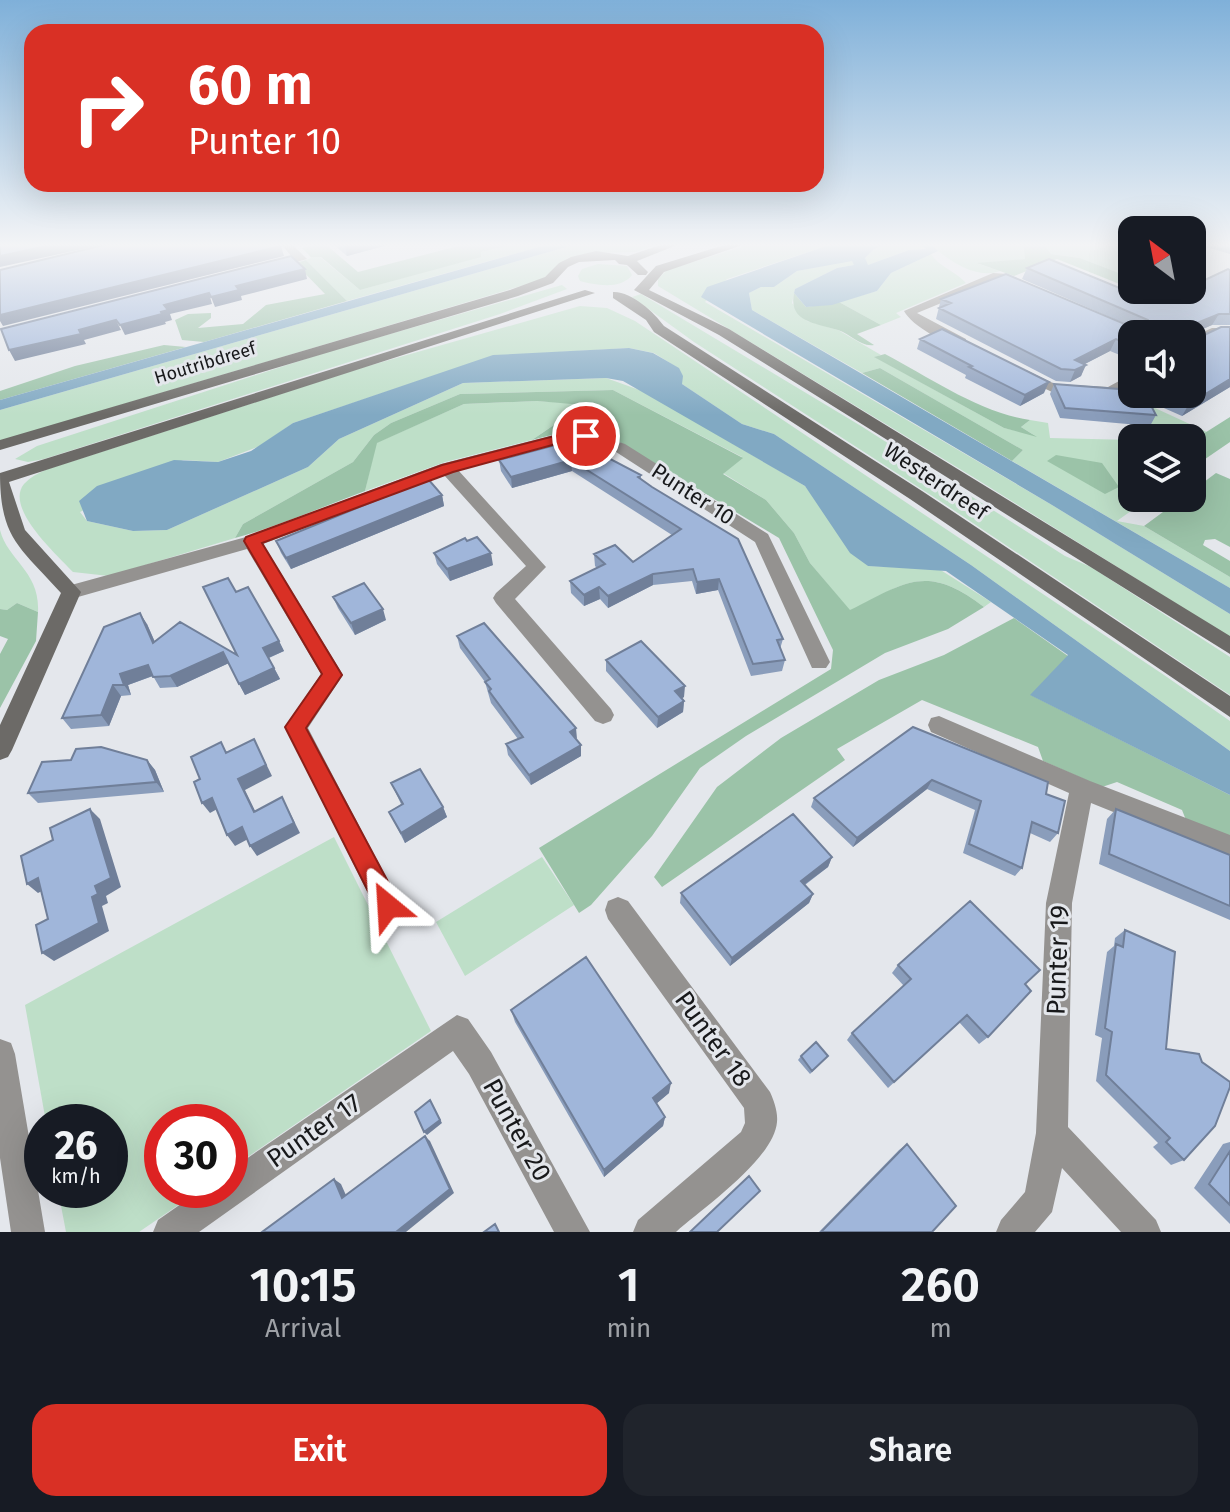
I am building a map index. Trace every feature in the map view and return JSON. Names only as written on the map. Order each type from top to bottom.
[{"type":"main road","name":"Houtribdreef","points":[[0,445],[489,300]]},
{"type":"main road","points":[[0,750],[71,592],[17,532],[0,479],[482,328],[557,300]]},
{"type":"main road","name":"Westerdreef","points":[[630,300],[651,317],[659,329],[916,495],[1230,708]]},
{"type":"main road","name":"Westerdreef","points":[[669,300],[961,476],[1230,646]]},
{"type":"street","points":[[936,300],[910,311],[914,318],[977,350]]},
{"type":"street","points":[[1206,335],[1230,332]]},
{"type":"street","points":[[1015,369],[1052,388],[1111,392],[1118,387]]},
{"type":"street","name":"Punter 10","points":[[71,592],[252,541],[447,468],[570,436],[586,436],[619,447],[762,538],[819,662]]},
{"type":"street","points":[[447,468],[537,567],[503,598],[603,715]]},
{"type":"street","points":[[252,541],[332,675],[296,727],[388,906]]},
{"type":"street","points":[[939,725],[1082,788],[1230,847]]},
{"type":"street","name":"Punter 19","points":[[1013,1232],[1040,1200],[1052,1133],[1059,903],[1082,788]]},
{"type":"street","name":"Punter 18","points":[[618,910],[759,1103],[761,1124],[752,1143],[650,1232]]},
{"type":"street","name":"Punter 17","points":[[170,1232],[457,1030]]},
{"type":"street","name":"Punter 20","points":[[457,1030],[480,1063],[573,1232]]},
{"type":"street","points":[[0,1054],[28,1232]]},
{"type":"street","points":[[1052,1133],[1144,1232]]},
{"type":"green space","points":[[290,300],[347,301],[204,342],[182,340],[175,320],[188,314],[211,313],[211,318],[198,328],[243,324],[266,305]]},
{"type":"green space","points":[[380,300],[472,300],[0,441],[0,410]]},
{"type":"green space","points":[[508,300],[536,300],[44,459],[28,462],[15,459],[37,446],[327,352]]},
{"type":"green space","points":[[637,300],[652,300],[861,426],[1065,556],[1091,567],[1230,657],[1230,695],[943,503],[694,342]]},
{"type":"green space","points":[[682,300],[706,300],[1230,614],[1230,637]]},
{"type":"green space","points":[[750,300],[793,300],[807,321],[838,330],[881,355],[875,357],[1004,428],[1034,435],[1021,427],[1030,420],[1048,423],[1050,438],[1118,440],[1118,512],[1130,512],[1117,521],[1144,526],[1230,577],[1230,588],[1012,461],[1023,450],[880,368],[862,373],[752,310]]},
{"type":"green space","points":[[800,300],[806,307],[839,302],[881,325],[857,334],[874,345],[864,344],[843,332],[806,320],[795,310],[793,303]]},
{"type":"green space","points":[[925,300],[896,313],[901,317],[881,325],[839,302]]},
{"type":"green space","points":[[580,306],[607,308],[635,321],[1164,675],[1230,721],[1230,751],[971,565],[774,434],[742,424],[682,384],[678,368],[654,353],[629,348],[493,356],[293,423],[260,446],[218,462],[183,460],[80,512],[87,521],[133,531],[167,530],[308,467],[339,439],[463,383],[606,378],[645,392],[805,486],[868,566],[939,569],[991,602],[984,607],[964,593],[931,581],[902,585],[850,611],[810,563],[794,533],[766,500],[723,473],[742,457],[613,390],[460,394],[391,423],[374,435],[353,462],[243,524],[235,538],[109,576],[73,572],[35,531],[21,506],[20,494],[24,484],[52,468],[361,368]]},
{"type":"green space","points":[[164,345],[186,347],[0,400],[0,391],[75,366]]},
{"type":"green space","points":[[885,354],[973,402],[1030,420],[1021,427],[1037,437],[1004,428],[874,357]]},
{"type":"green space","points":[[880,368],[1023,450],[1012,461],[862,373]]},
{"type":"green space","points":[[613,390],[743,458],[723,474],[766,500],[794,533],[810,563],[850,610],[902,585],[931,581],[964,593],[984,607],[948,629],[885,653],[746,736],[700,768],[652,836],[591,905],[579,913],[539,848],[831,669],[833,650],[779,538],[591,425],[532,440],[583,405],[537,401],[464,404],[377,443],[365,491],[235,538],[243,524],[353,462],[374,435],[391,423],[460,394]]},
{"type":"green space","points":[[537,401],[584,404],[532,440],[445,462],[365,491],[376,443],[464,404]]},
{"type":"green space","points":[[1136,408],[1155,408],[1190,424],[1145,424]]},
{"type":"green space","points":[[1230,417],[1230,442],[1206,458],[1206,432]]},
{"type":"green space","points":[[1056,455],[1102,463],[1118,488],[1105,494],[1047,461]]},
{"type":"green space","points":[[1216,473],[1230,479],[1230,547],[1215,539],[1205,540],[1203,545],[1230,561],[1230,577],[1144,526],[1163,512],[1206,512],[1206,480]]},
{"type":"green space","points":[[0,530],[34,586],[38,612],[17,603],[7,610],[0,609]]},
{"type":"green space","points":[[17,603],[38,612],[36,641],[0,708],[0,654],[8,639],[0,636],[0,609],[7,610]]},
{"type":"green space","points":[[1014,618],[1068,656],[1031,695],[1230,795],[1230,847],[1188,825],[1182,810],[1117,782],[1102,787],[1043,761],[1038,747],[922,700],[837,749],[845,760],[662,887],[654,877],[717,787],[781,738],[879,680],[944,655]]},
{"type":"green space","points":[[334,837],[431,1031],[248,1157],[248,1104],[144,1104],[144,1208],[174,1208],[139,1232],[66,1232],[61,1208],[128,1208],[128,1104],[43,1104],[25,1005]]},
{"type":"green space","points":[[542,857],[574,905],[465,976],[436,922]]},
{"type":"water","points":[[350,300],[380,300],[0,410],[0,400]]},
{"type":"water","points":[[707,300],[750,300],[752,310],[1230,588],[1230,614]]},
{"type":"water","points":[[800,300],[846,300],[832,305],[806,307]]},
{"type":"water","points":[[629,348],[653,353],[679,368],[683,376],[682,384],[742,424],[774,434],[971,565],[1230,751],[1230,795],[1030,695],[1068,655],[946,571],[868,566],[850,553],[805,486],[623,381],[606,378],[463,383],[339,439],[308,467],[167,530],[133,531],[87,521],[79,501],[97,486],[174,460],[218,462],[251,451],[293,423],[493,355]]},
{"type":"building","points":[[0,300],[59,300],[0,315]]},
{"type":"building","points":[[114,300],[181,300],[164,305],[168,310],[162,314],[120,325],[116,320],[79,330],[81,334],[9,350],[1,329]]},
{"type":"building","points":[[945,300],[1069,300],[1118,321],[1118,340],[1075,360],[1086,365],[1075,370],[1061,369],[939,308],[951,303]]},
{"type":"building","points":[[1103,300],[1118,300],[1118,304],[1206,304],[1206,300],[1230,300],[1230,314],[1219,314],[1204,320],[1148,320]]},
{"type":"building","points":[[1221,327],[1230,327],[1230,379],[1206,394],[1206,334]]},
{"type":"building","points":[[942,329],[1049,382],[1025,395],[920,339]]},
{"type":"building","points":[[1054,384],[1118,389],[1118,408],[1152,408],[1156,415],[1065,408]]},
{"type":"building","points":[[574,440],[641,475],[638,477],[652,487],[738,539],[783,639],[777,640],[785,660],[753,664],[719,579],[697,582],[693,569],[653,574],[608,596],[599,587],[584,595],[570,581],[605,564],[594,554],[615,545],[633,562],[681,529],[571,460],[511,477],[499,460]]},
{"type":"building","points":[[428,479],[442,495],[286,558],[276,541]]},
{"type":"building","points":[[477,537],[491,553],[447,569],[434,553],[465,538],[467,541]]},
{"type":"building","points":[[228,578],[236,592],[248,587],[279,641],[263,648],[274,668],[239,684],[223,652],[170,676],[153,677],[148,665],[120,674],[124,685],[113,685],[101,715],[62,718],[104,627],[140,613],[153,643],[180,622],[237,655],[203,587]]},
{"type":"building","points":[[364,583],[383,609],[351,623],[333,597]]},
{"type":"building","points":[[484,623],[576,728],[570,732],[581,745],[529,775],[506,744],[523,737],[489,691],[491,689],[485,682],[490,679],[457,636]]},
{"type":"building","points":[[641,641],[685,686],[675,691],[684,701],[658,717],[606,660]]},
{"type":"building","points":[[913,727],[1048,782],[1046,794],[1065,801],[1058,833],[1032,822],[1022,868],[969,844],[981,801],[932,780],[857,838],[814,798]]},
{"type":"building","points":[[254,739],[266,765],[238,779],[254,812],[282,797],[294,823],[250,846],[242,827],[227,835],[212,798],[202,803],[194,782],[200,779],[191,757],[221,742],[226,753]]},
{"type":"building","points":[[101,747],[147,760],[156,782],[28,793],[42,762],[71,760],[76,749]]},
{"type":"building","points":[[420,769],[443,807],[401,833],[389,812],[403,804],[391,783]]},
{"type":"building","points":[[90,809],[111,878],[95,886],[98,894],[92,897],[99,923],[42,953],[36,925],[48,919],[38,878],[27,884],[21,856],[53,840],[50,828]]},
{"type":"building","points":[[1116,809],[1230,855],[1230,906],[1109,854]]},
{"type":"building","points":[[793,814],[832,857],[801,881],[813,894],[732,958],[681,893]]},
{"type":"building","points":[[970,901],[1040,970],[1025,984],[1031,991],[988,1037],[967,1015],[894,1082],[852,1033],[911,979],[898,965]]},
{"type":"building","points":[[1125,930],[1175,952],[1166,1049],[1199,1054],[1202,1062],[1230,1082],[1215,1126],[1184,1160],[1166,1142],[1170,1138],[1106,1075],[1112,1032],[1105,1028],[1116,944],[1123,947]]},
{"type":"building","points":[[586,957],[671,1083],[653,1098],[665,1117],[604,1170],[511,1010]]},
{"type":"building","points":[[816,1042],[828,1056],[812,1071],[801,1056]]},
{"type":"building","points":[[430,1100],[440,1120],[424,1132],[415,1112]]},
{"type":"building","points":[[425,1136],[450,1189],[396,1232],[262,1232],[334,1179],[342,1198]]},
{"type":"building","points":[[907,1144],[956,1206],[932,1232],[821,1232]]},
{"type":"building","points":[[1230,1151],[1230,1205],[1209,1184]]},
{"type":"building","points":[[749,1176],[760,1191],[717,1232],[690,1232]]},
{"type":"building","points":[[495,1224],[499,1232],[484,1232]]},
{"type":"route","points":[[388,906],[296,727],[332,675],[252,541],[447,468],[570,436],[586,436]]}]
